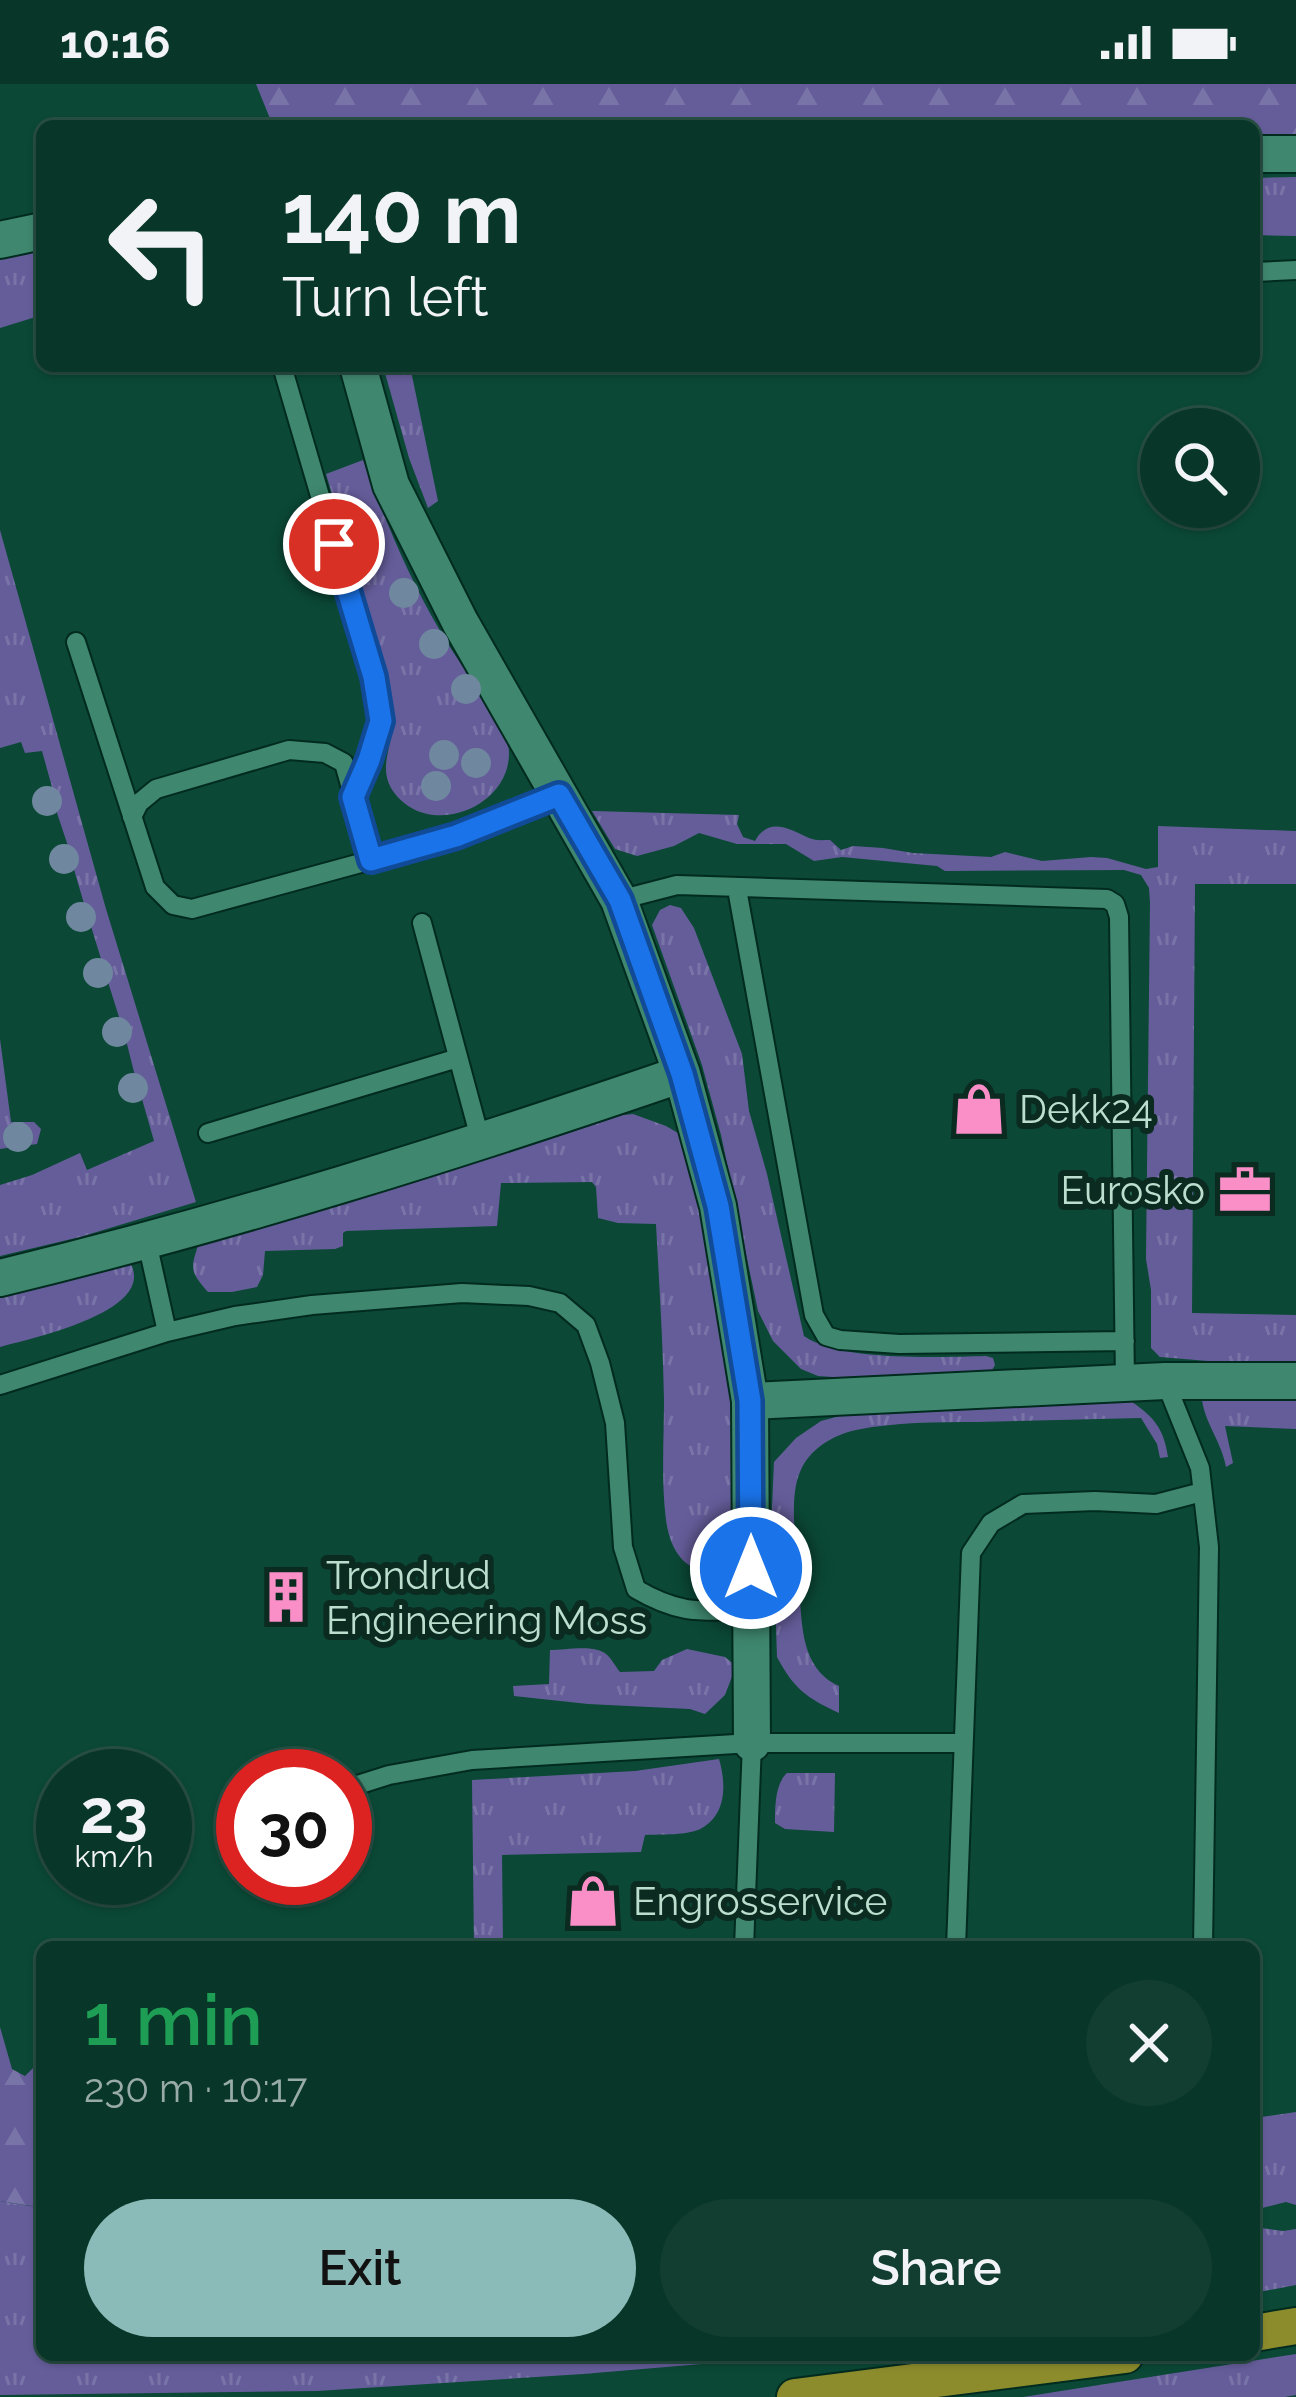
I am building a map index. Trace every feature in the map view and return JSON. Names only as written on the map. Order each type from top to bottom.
[{"type":"highway","points":[[1260,2332],[1296,2326]]},
{"type":"highway","points":[[795,2397],[1078,2361]]},
{"type":"street","points":[[1260,154],[1296,154]]},
{"type":"street","points":[[0,240],[36,232]]},
{"type":"street","points":[[360,372],[391,485],[460,622],[620,900],[682,1074],[718,1206],[750,1401],[752,1743]]},
{"type":"street","points":[[0,1278],[147,1243],[482,1142],[682,1074]]},
{"type":"street","points":[[750,1401],[1165,1381],[1296,1381]]},
{"type":"lane","points":[[1260,272],[1296,270]]},
{"type":"lane","points":[[284,372],[374,677],[381,721],[353,797]]},
{"type":"lane","points":[[76,642],[155,887],[173,905],[192,909],[456,836],[559,795]]},
{"type":"lane","points":[[132,817],[139,803],[156,789],[289,750],[325,753],[344,763],[371,860]]},
{"type":"lane","points":[[620,900],[677,886],[1107,899],[1115,904],[1119,917],[1125,1383]]},
{"type":"lane","points":[[737,889],[814,1315],[826,1336],[898,1344],[1125,1341]]},
{"type":"lane","points":[[422,922],[482,1142]]},
{"type":"lane","points":[[208,1133],[458,1058]]},
{"type":"lane","points":[[147,1243],[167,1332]]},
{"type":"lane","points":[[0,1385],[167,1332],[236,1316],[377,1298],[462,1293],[529,1296],[560,1303],[586,1325],[600,1363],[615,1424],[623,1547],[636,1588],[661,1603],[688,1611],[751,1610]]},
{"type":"lane","points":[[1165,1381],[1199,1468],[1209,1547],[1203,1941]]},
{"type":"lane","points":[[956,1941],[971,1553],[991,1523],[1022,1504],[1156,1504],[1202,1492]]},
{"type":"lane","points":[[372,1780],[472,1760],[752,1743],[964,1743]]},
{"type":"lane","points":[[744,1941],[752,1743]]},
{"type":"green space","points":[[256,84],[1296,84],[1296,134],[1260,135],[1260,120],[271,120]]},
{"type":"green space","points":[[1296,177],[1296,236],[1260,235],[1260,178]]},
{"type":"green space","points":[[36,252],[36,317],[0,328],[0,259]]},
{"type":"green space","points":[[385,372],[411,372],[438,501],[428,508]]},
{"type":"green space","points":[[363,460],[417,588],[507,739],[508,762],[501,782],[487,798],[448,815],[427,814],[407,805],[388,780],[393,724],[387,679],[326,474]]},
{"type":"green space","points":[[0,530],[106,909],[196,1202],[0,1256],[0,1185],[80,1153],[87,1170],[154,1141],[140,1092],[126,1096],[123,1085],[136,1080],[125,1036],[111,1039],[107,1026],[120,1020],[107,979],[92,983],[88,968],[102,962],[90,923],[78,926],[72,911],[85,907],[73,866],[59,869],[54,853],[69,849],[55,807],[42,811],[38,792],[52,787],[42,751],[25,753],[21,742],[0,748]]},
{"type":"green space","points":[[592,811],[739,815],[743,837],[755,841],[767,829],[780,827],[830,840],[841,850],[853,846],[991,857],[1005,852],[1042,861],[1091,857],[1146,869],[1158,867],[1158,826],[1296,831],[1296,884],[1195,884],[1192,1313],[1296,1315],[1296,1363],[1160,1357],[1151,1348],[1146,1259],[1150,903],[1149,888],[1141,875],[1124,870],[945,871],[937,866],[842,857],[814,861],[786,844],[737,844],[699,833],[637,856],[615,849]]},
{"type":"green space","points":[[670,905],[681,908],[694,928],[742,1054],[749,1111],[804,1336],[866,1354],[986,1356],[993,1358],[991,1372],[818,1376],[801,1369],[773,1341],[758,1311],[702,1065],[652,925],[660,910]]},
{"type":"green space","points":[[0,1039],[11,1122],[34,1122],[41,1129],[37,1144],[0,1149]]},
{"type":"green space","points":[[633,1114],[678,1133],[686,1145],[702,1211],[733,1402],[735,1523],[722,1559],[711,1567],[689,1565],[679,1555],[666,1520],[656,1224],[598,1218],[592,1182],[501,1183],[497,1226],[346,1231],[343,1246],[335,1249],[265,1251],[257,1287],[208,1292],[194,1273],[200,1240]]},
{"type":"green space","points":[[129,1261],[134,1279],[127,1294],[111,1308],[63,1329],[0,1347],[0,1293]]},
{"type":"green space","points":[[1202,1400],[1296,1400],[1296,1429],[1225,1426],[1233,1463],[1226,1467]]},
{"type":"green space","points":[[1132,1402],[1157,1425],[1168,1457],[1160,1458],[1141,1418],[886,1425],[847,1432],[816,1450],[800,1472],[794,1496],[801,1612],[805,1642],[816,1667],[839,1686],[839,1713],[810,1697],[789,1677],[777,1657],[772,1508],[774,1462],[796,1438],[821,1421],[851,1413]]},
{"type":"green space","points":[[687,1649],[725,1657],[736,1666],[725,1695],[705,1714],[514,1696],[513,1686],[549,1684],[550,1650],[601,1651],[620,1672],[654,1671],[662,1660]]},
{"type":"green space","points":[[719,1759],[722,1797],[716,1815],[696,1831],[645,1835],[641,1852],[502,1855],[503,1941],[474,1941],[472,1780],[635,1771]]},
{"type":"green space","points":[[787,1773],[835,1773],[834,1832],[785,1829],[775,1823],[778,1789]]},
{"type":"green space","points":[[0,2027],[12,2069],[25,2076],[35,2066],[36,2207],[0,2201]]},
{"type":"green space","points":[[1296,2112],[1296,2205],[1286,2202],[1260,2208],[1260,2117]]},
{"type":"green space","points":[[0,2201],[36,2207],[36,2361],[737,2361],[317,2391],[0,2395]]},
{"type":"green space","points":[[1260,2228],[1296,2229],[1296,2285],[1260,2292]]},
{"type":"green space","points":[[1296,2354],[1296,2395],[1023,2397],[1260,2361]]},
{"type":"place","name":"Dekk24","points":[[979,1109]]},
{"type":"place","name":"Eurosko","points":[[1245,1190]]},
{"type":"place","name":"Trondrud Engineering Moss","points":[[286,1597]]},
{"type":"place","name":"Engrosservice","points":[[593,1901]]},
{"type":"route","points":[[334,544],[374,677],[381,721],[353,797],[371,860],[456,836],[559,795],[620,900],[682,1074],[718,1206],[750,1401],[751,1568]]}]
